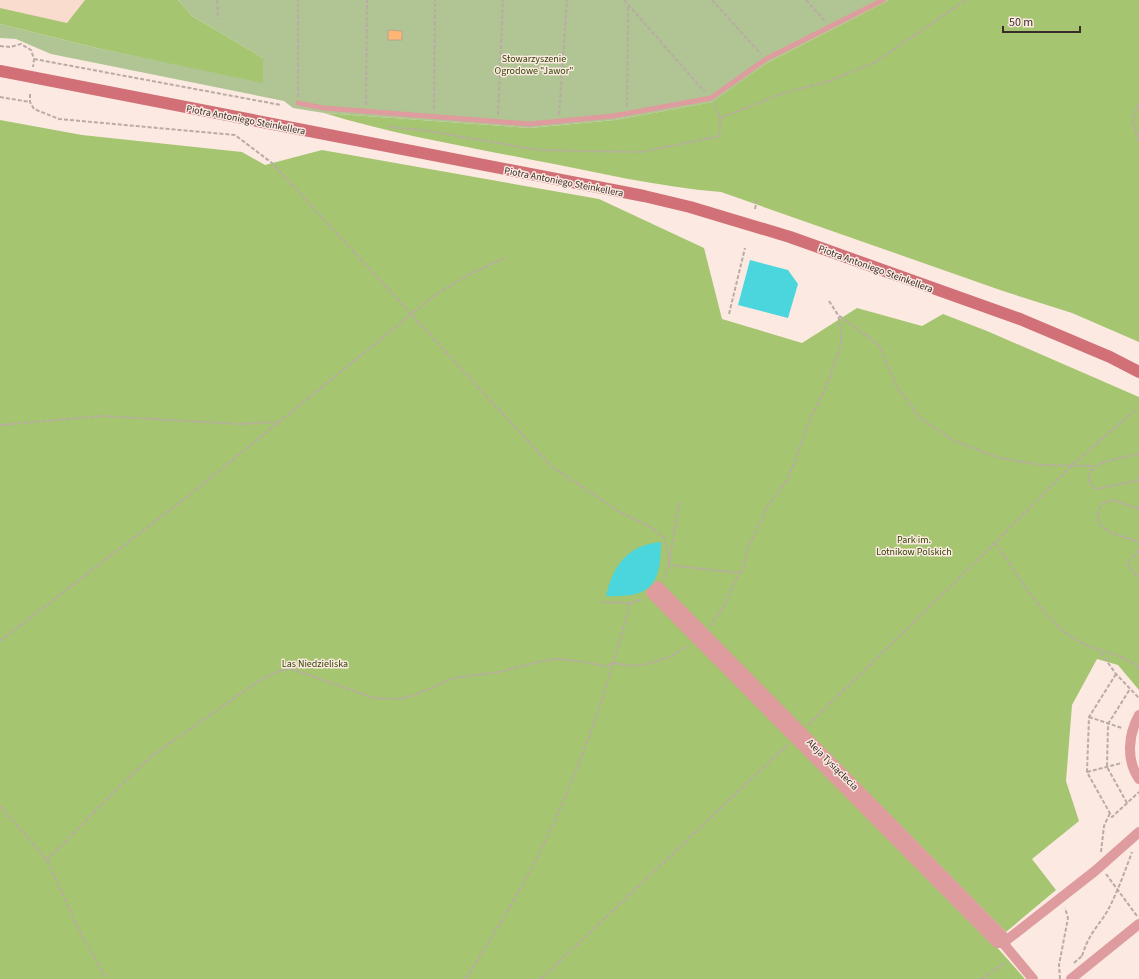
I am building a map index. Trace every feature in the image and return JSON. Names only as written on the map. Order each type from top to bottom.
[{"type":"street","name":"Piotra Antoniego Steinkellera","points":[[0,71],[644,196],[690,207],[790,237],[1020,319],[1110,356],[1139,365]]},
{"type":"street","name":"Piotra Antoniego Steinkellera","points":[[1110,356],[1139,372]]},
{"type":"street","name":"Aleja Tysiąclecia","points":[[658,586],[1004,936],[1003,943],[1033,979]]},
{"type":"street","points":[[651,594],[658,586]]},
{"type":"street","name":"Aleja Tysiąclecia","points":[[651,594],[793,739],[997,943],[1003,943]]},
{"type":"street","points":[[1139,716],[1131,731],[1131,761],[1139,779]]},
{"type":"street","points":[[1003,943],[1100,867],[1139,832]]},
{"type":"street","points":[[1071,979],[1139,925]]},
{"type":"lane","points":[[298,103],[324,108],[366,112],[529,124],[627,114],[711,98],[766,60],[883,0]]},
{"type":"path","points":[[217,0],[218,19]]},
{"type":"path","points":[[298,0],[298,103]]},
{"type":"path","points":[[366,112],[367,0]]},
{"type":"path","points":[[434,116],[435,0]]},
{"type":"path","points":[[498,122],[503,0]]},
{"type":"path","points":[[559,121],[567,0]]},
{"type":"path","points":[[389,127],[423,130],[538,150],[641,152],[720,136],[720,118],[711,98],[624,0]]},
{"type":"path","points":[[712,0],[766,60]]},
{"type":"path","points":[[806,0],[830,26]]},
{"type":"path","points":[[720,118],[784,93],[829,81],[874,63],[966,0]]},
{"type":"path","points":[[627,114],[628,4]]},
{"type":"path","points":[[0,46],[10,47],[21,44],[31,50],[34,59],[33,68]]},
{"type":"path","points":[[34,59],[281,105]]},
{"type":"path","points":[[30,94],[30,102],[34,109],[59,119],[235,136],[272,163],[551,466],[620,512],[651,527],[664,538],[668,550],[669,565]]},
{"type":"path","points":[[0,97],[30,102]]},
{"type":"path","points":[[1139,104],[1132,120],[1139,141]]},
{"type":"path","points":[[755,209],[757,199]]},
{"type":"path","points":[[729,314],[745,248]]},
{"type":"path","points":[[0,641],[187,497],[435,296],[468,276],[506,257]]},
{"type":"path","points":[[739,573],[744,567],[748,548],[763,514],[788,479],[811,417],[827,385],[841,345],[841,328],[838,315],[829,301]]},
{"type":"path","points":[[838,315],[879,345],[900,393],[920,418],[954,441],[1000,458],[1020,463],[1094,466],[1139,454]]},
{"type":"path","points":[[801,732],[995,543],[1071,466],[1134,411]]},
{"type":"path","points":[[0,425],[103,416],[238,424],[279,422]]},
{"type":"path","points":[[1094,466],[1090,470],[1089,480],[1093,486],[1097,488],[1139,480]]},
{"type":"path","points":[[1139,509],[1113,500],[1102,504],[1097,515],[1097,521],[1102,528],[1139,542]]},
{"type":"path","points":[[658,586],[666,575],[669,565],[679,502]]},
{"type":"path","points":[[995,543],[1055,624],[1078,641],[1100,652],[1117,656],[1134,663],[1139,668]]},
{"type":"path","points":[[1139,550],[1127,564],[1139,578]]},
{"type":"path","points":[[601,602],[630,603],[651,594]]},
{"type":"path","points":[[466,979],[539,854],[577,767],[614,664],[630,603]]},
{"type":"path","points":[[1100,652],[1116,674],[1139,698]]},
{"type":"path","points":[[47,860],[129,777],[154,755],[260,680],[281,670],[292,669],[374,698],[390,700],[412,696],[454,678],[499,672],[542,661],[557,659],[606,666],[614,664]]},
{"type":"path","points":[[1116,674],[1089,717],[1087,772],[1112,817],[1139,792]]},
{"type":"path","points":[[1127,803],[1107,767],[1108,724],[1130,689]]},
{"type":"path","points":[[1089,717],[1131,731]]},
{"type":"path","points":[[541,979],[793,739]]},
{"type":"path","points":[[1087,772],[1131,761]]},
{"type":"path","points":[[0,806],[47,860],[82,936],[108,979]]},
{"type":"path","points":[[1110,813],[1104,826],[1100,867],[1118,888],[1139,918]]},
{"type":"path","points":[[1082,956],[1096,925],[1103,918],[1118,888],[1139,832]]},
{"type":"path","points":[[1060,979],[1059,965],[1068,918],[1061,898]]},
{"type":"path","points":[[981,979],[1014,956]]},
{"type":"shaded area","points":[[0,0],[107,0],[103,32],[0,8]]},
{"type":"green space","points":[[85,0],[178,0],[192,16],[263,58],[263,83],[101,49],[0,24],[0,8],[67,23]]},
{"type":"green space","name":"Stowarzyszenie Ogrodowe \"Jawor\"","points":[[178,0],[889,0],[765,64],[714,102],[615,120],[530,128],[324,113],[293,108],[284,101],[51,54],[16,39],[0,38],[0,24],[101,49],[263,82],[263,58],[192,16]]},
{"type":"green space","points":[[889,0],[1139,0],[1139,342],[1072,313],[1003,291],[721,192],[650,183],[454,145],[324,113],[530,128],[615,120],[713,102],[765,64]]},
{"type":"green space","name":"Las Niedzieliska","points":[[0,120],[82,135],[242,152],[265,165],[322,150],[599,199],[704,248],[722,319],[802,343],[857,308],[922,326],[943,314],[987,331],[1139,397],[1139,690],[1118,665],[1097,659],[1072,705],[1066,781],[1079,821],[1032,859],[1056,890],[1006,932],[791,715],[1025,979],[0,979]]},
{"type":"water","points":[[750,260],[788,270],[798,284],[788,318],[738,305]]},
{"type":"water","points":[[661,542],[659,569],[650,586],[633,595],[606,596],[613,575],[624,558],[639,547]]},
{"type":"building","points":[[388,30],[402,31],[402,40],[388,40]]},
{"type":"park label","name":"Park im. Lotnikow Polskich","points":[[914,544]]}]
